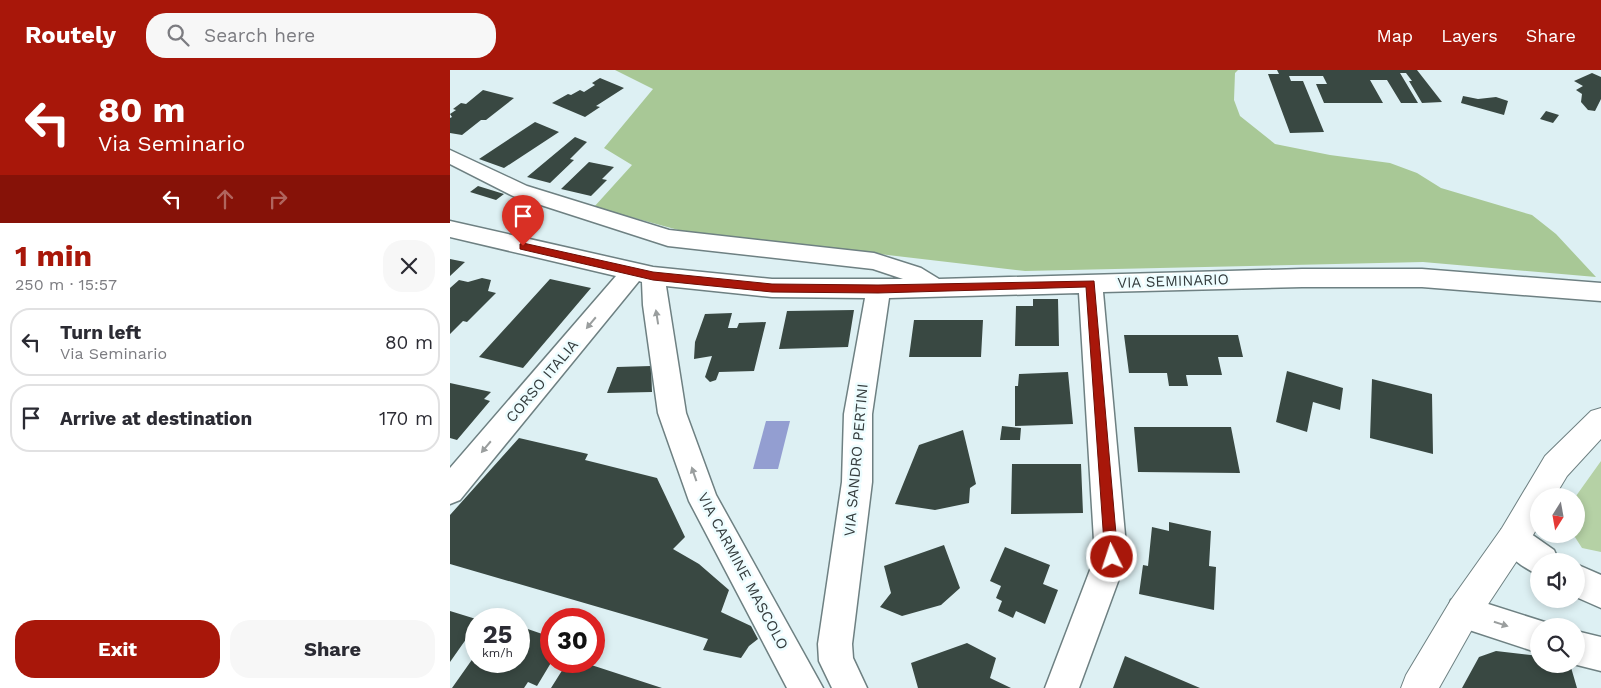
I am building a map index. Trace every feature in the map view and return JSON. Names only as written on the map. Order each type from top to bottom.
[{"type":"street","points":[[450,156],[520,190],[668,238],[874,261],[912,274],[934,287]]},
{"type":"street","name":"VIA SEMINARIO","points":[[450,229],[643,274],[772,288],[878,289],[1302,278],[1422,278],[1601,292]]},
{"type":"street","name":"CORSO ITALIA","points":[[450,490],[643,274]]},
{"type":"street","name":"VIA CARMINE MASCOLO","points":[[643,274],[655,305],[672,413],[704,501],[806,688]]},
{"type":"street","points":[[1062,688],[1112,557],[1090,283]]},
{"type":"street","name":"VIA SANDRO PERTINI","points":[[850,688],[836,661],[835,644],[857,482],[858,414],[878,289]]},
{"type":"street","points":[[1419,688],[1464,612],[1513,539],[1556,466],[1601,420]]},
{"type":"street","points":[[1513,539],[1532,553]]},
{"type":"street","points":[[1585,584],[1601,592]]},
{"type":"street","points":[[1464,612],[1530,633]]},
{"type":"street","points":[[1585,650],[1601,654]]},
{"type":"green space","points":[[615,70],[1238,70],[1235,73],[1234,100],[1240,116],[1275,144],[1330,155],[1390,163],[1417,173],[1441,188],[1532,215],[1556,234],[1596,277],[1423,262],[1025,271],[682,231],[594,207],[632,165],[604,148],[653,89]]},
{"type":"green space","points":[[1601,461],[1601,552],[1582,548],[1579,543],[1585,543],[1585,488],[1582,488]]},
{"type":"water","points":[[766,421],[790,421],[778,469],[753,469]]},
{"type":"building","points":[[1277,70],[1417,70],[1442,102],[1422,103],[1409,81],[1412,81],[1406,73],[1400,73],[1418,103],[1401,103],[1387,80],[1370,80],[1383,103],[1324,103],[1316,84],[1327,84],[1323,76],[1289,76],[1291,81],[1303,81],[1324,132],[1290,133],[1268,74],[1279,74]]},
{"type":"building","points":[[1592,73],[1601,77],[1601,99],[1595,111],[1588,110],[1581,102],[1582,94],[1576,90],[1583,86],[1574,81]]},
{"type":"building","points":[[600,78],[624,88],[596,106],[600,107],[585,117],[552,103],[568,94],[571,95],[580,90],[584,92],[595,85],[592,83]]},
{"type":"building","points":[[483,90],[514,98],[486,120],[481,120],[462,135],[450,133],[450,118],[452,117],[450,114],[456,110],[453,109],[461,103],[466,104]]},
{"type":"building","points":[[1463,96],[1478,99],[1496,97],[1508,101],[1504,115],[1461,103]]},
{"type":"building","points":[[1546,111],[1559,115],[1553,123],[1540,119]]},
{"type":"building","points":[[535,122],[559,132],[504,168],[479,159]]},
{"type":"building","points":[[575,137],[587,142],[570,159],[574,160],[550,183],[527,177]]},
{"type":"building","points":[[589,162],[614,167],[602,179],[607,180],[591,196],[561,189]]},
{"type":"building","points":[[478,186],[504,194],[496,200],[470,192]]},
{"type":"building","points":[[450,259],[465,262],[450,276]]},
{"type":"building","points":[[482,278],[491,280],[488,291],[496,293],[467,322],[463,321],[450,334],[450,288],[459,280],[468,282]]},
{"type":"building","points":[[550,279],[591,288],[523,368],[479,357]]},
{"type":"building","points":[[1033,299],[1058,299],[1059,346],[1015,346],[1016,306],[1033,306]]},
{"type":"building","points":[[854,310],[848,347],[779,349],[787,311]]},
{"type":"building","points":[[732,313],[728,328],[737,328],[739,323],[766,322],[754,371],[719,372],[716,380],[710,382],[705,377],[712,356],[694,359],[695,342],[705,314]]},
{"type":"building","points":[[914,320],[983,320],[981,357],[909,357]]},
{"type":"building","points":[[1124,335],[1238,335],[1243,357],[1218,357],[1222,375],[1186,375],[1188,386],[1169,386],[1167,373],[1129,373]]},
{"type":"building","points":[[651,366],[652,392],[607,393],[617,367]]},
{"type":"building","points":[[1287,371],[1343,388],[1340,410],[1313,402],[1307,432],[1276,422]]},
{"type":"building","points":[[1068,372],[1073,424],[1015,426],[1015,386],[1018,386],[1019,374]]},
{"type":"building","points":[[1372,379],[1432,394],[1433,454],[1370,438]]},
{"type":"building","points":[[450,383],[491,392],[484,399],[490,401],[457,440],[450,438]]},
{"type":"building","points":[[1002,426],[1021,428],[1020,440],[1000,440]]},
{"type":"building","points":[[1134,427],[1231,427],[1240,473],[1138,472]]},
{"type":"building","points":[[963,430],[976,484],[970,488],[969,503],[935,510],[895,504],[919,445]]},
{"type":"building","points":[[519,438],[588,454],[585,460],[657,478],[685,537],[673,549],[699,564],[729,590],[721,612],[751,626],[758,639],[749,646],[741,658],[703,650],[708,639],[450,564],[450,515]]},
{"type":"building","points":[[1012,464],[1081,464],[1083,513],[1011,514]]},
{"type":"building","points":[[1169,522],[1211,531],[1209,566],[1216,567],[1214,610],[1139,594],[1143,565],[1148,566],[1152,527],[1169,531]]},
{"type":"building","points":[[944,545],[960,588],[941,605],[902,616],[880,607],[891,593],[884,566]]},
{"type":"building","points":[[1005,547],[1050,565],[1043,584],[1058,590],[1045,624],[1016,611],[1013,618],[998,611],[1002,601],[996,598],[1001,586],[990,581]]},
{"type":"building","points":[[450,611],[465,616],[465,641],[450,662]]},
{"type":"building","points":[[530,630],[540,633],[540,673],[545,673],[537,686],[528,682],[524,688],[452,688],[465,670],[465,673],[530,673]]},
{"type":"building","points":[[967,643],[996,658],[990,678],[1011,688],[918,688],[911,663]]},
{"type":"building","points":[[1496,651],[1530,655],[1530,673],[1573,673],[1577,688],[1462,688],[1479,657]]},
{"type":"building","points":[[1125,656],[1200,688],[1113,688]]},
{"type":"building","points":[[605,669],[662,688],[551,688],[560,673],[605,673]]},
{"type":"route","points":[[523,246],[653,276],[772,288],[878,289],[1090,283],[1112,557]]}]
